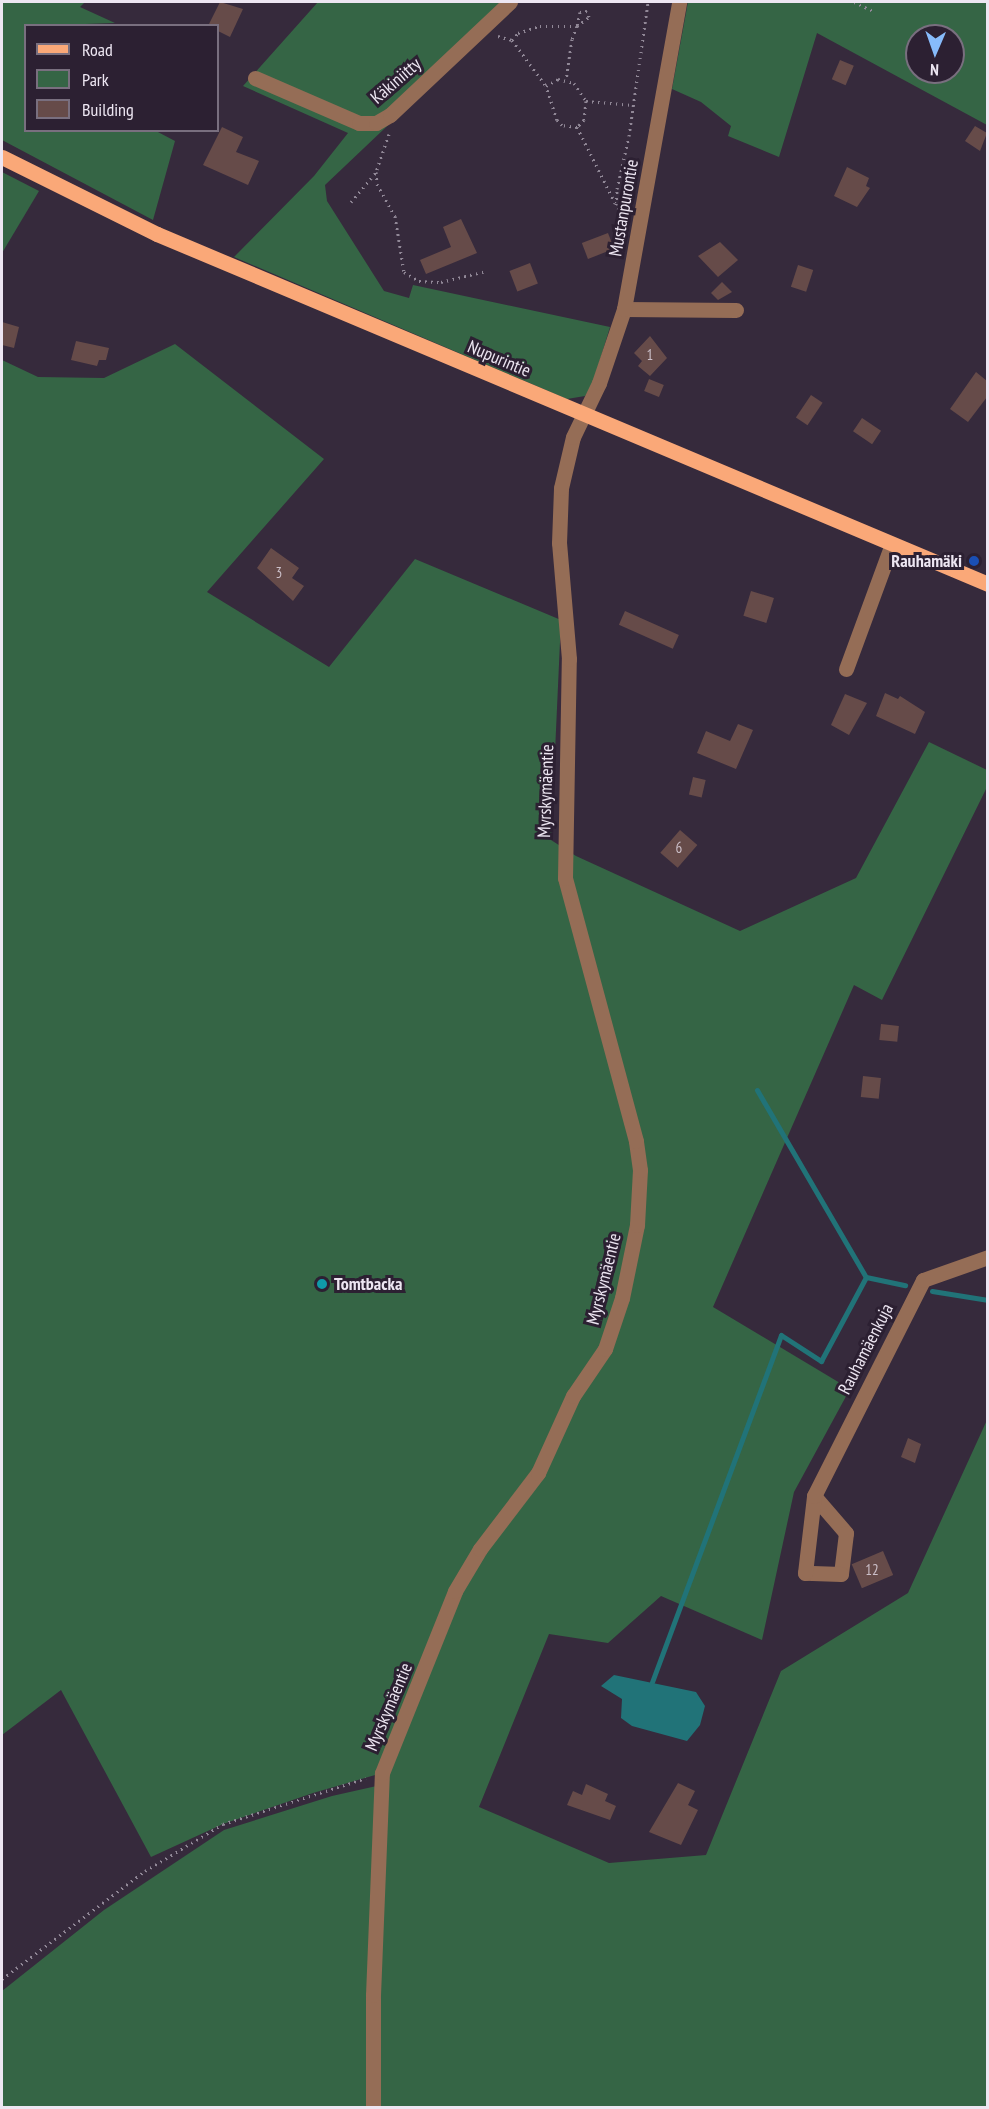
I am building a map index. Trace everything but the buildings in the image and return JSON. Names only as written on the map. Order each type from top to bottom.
[{"type":"main road","name":"Nupurintie","points":[[2,157],[157,234],[987,584]]},
{"type":"street","name":"Käkiniitty","points":[[255,78],[359,123],[376,123],[390,115],[510,2]]},
{"type":"street","name":"Mustanpurontie","points":[[583,415],[599,383],[624,309],[679,2]]},
{"type":"street","points":[[624,309],[736,310]]},
{"type":"street","name":"Myrskymäentie","points":[[373,2108],[373,1995],[382,1773],[455,1591],[480,1549],[538,1473],[573,1396],[605,1349],[622,1298],[637,1225],[640,1170],[636,1142],[570,900],[563,855],[569,659],[560,543],[561,488],[573,437],[583,415]]},
{"type":"street","points":[[846,669],[892,544]]},
{"type":"street","name":"Rauhamäenkuja","points":[[814,1496],[846,1533],[841,1574],[806,1573],[814,1496],[923,1280],[987,1257]]},
{"type":"path","points":[[616,205],[648,2]]},
{"type":"path","points":[[854,2],[873,11]]},
{"type":"path","points":[[512,40],[518,33],[540,26],[577,26],[589,17],[587,11],[580,12],[577,26],[566,80]]},
{"type":"path","points":[[491,38],[503,35],[512,40],[546,86],[557,120],[562,125],[577,127]]},
{"type":"path","points":[[546,86],[550,81],[566,80],[574,83],[586,101],[584,120],[577,127]]},
{"type":"path","points":[[586,101],[633,105]]},
{"type":"path","points":[[577,127],[621,214],[641,221]]},
{"type":"path","points":[[351,202],[375,172],[391,131]]},
{"type":"path","points":[[375,172],[377,184],[395,216],[404,272],[418,281],[441,282],[486,271]]},
{"type":"path","points":[[2,1979],[146,1871],[223,1824],[382,1773]]},
{"type":"green space","points":[[2,2],[85,2],[80,7],[115,23],[24,24],[24,132],[158,132],[175,141],[153,220],[2,140]]},
{"type":"green space","points":[[318,2],[518,2],[325,185],[327,201],[384,291],[409,298],[413,285],[610,327],[592,386],[585,396],[567,399],[234,257],[314,176],[348,133],[243,86]]},
{"type":"green space","points":[[688,2],[987,2],[987,125],[911,84],[965,84],[965,24],[905,24],[905,81],[817,33],[779,157],[728,136],[731,126],[701,102],[672,89]]},
{"type":"green space","points":[[2,172],[39,191],[2,253]]},
{"type":"green space","points":[[175,344],[324,459],[207,592],[329,667],[415,559],[561,620],[551,840],[576,856],[740,931],[856,878],[929,742],[987,770],[987,787],[882,1000],[854,985],[713,1307],[850,1389],[794,1492],[762,1640],[661,1596],[608,1643],[549,1634],[479,1807],[609,1863],[706,1855],[781,1671],[908,1593],[987,1420],[987,2107],[2,2107],[2,1991],[104,1910],[224,1830],[332,1796],[381,1785],[382,1773],[313,1793],[223,1824],[151,1857],[61,1690],[2,1735],[2,360],[38,377],[104,378]]},
{"type":"shaded area","points":[[614,1675],[696,1692],[705,1706],[700,1725],[687,1741],[632,1726],[621,1718],[622,1699],[601,1686]]},
{"type":"waterway","points":[[757,1090],[866,1277]]},
{"type":"waterway","points":[[652,1682],[781,1335],[821,1361],[866,1277],[905,1285]]},
{"type":"waterway","points":[[932,1291],[988,1300]]},
{"type":"place","name":"Rauhamäki","points":[[974,561]]},
{"type":"place","name":"Tomtbacka","points":[[322,1284]]}]
